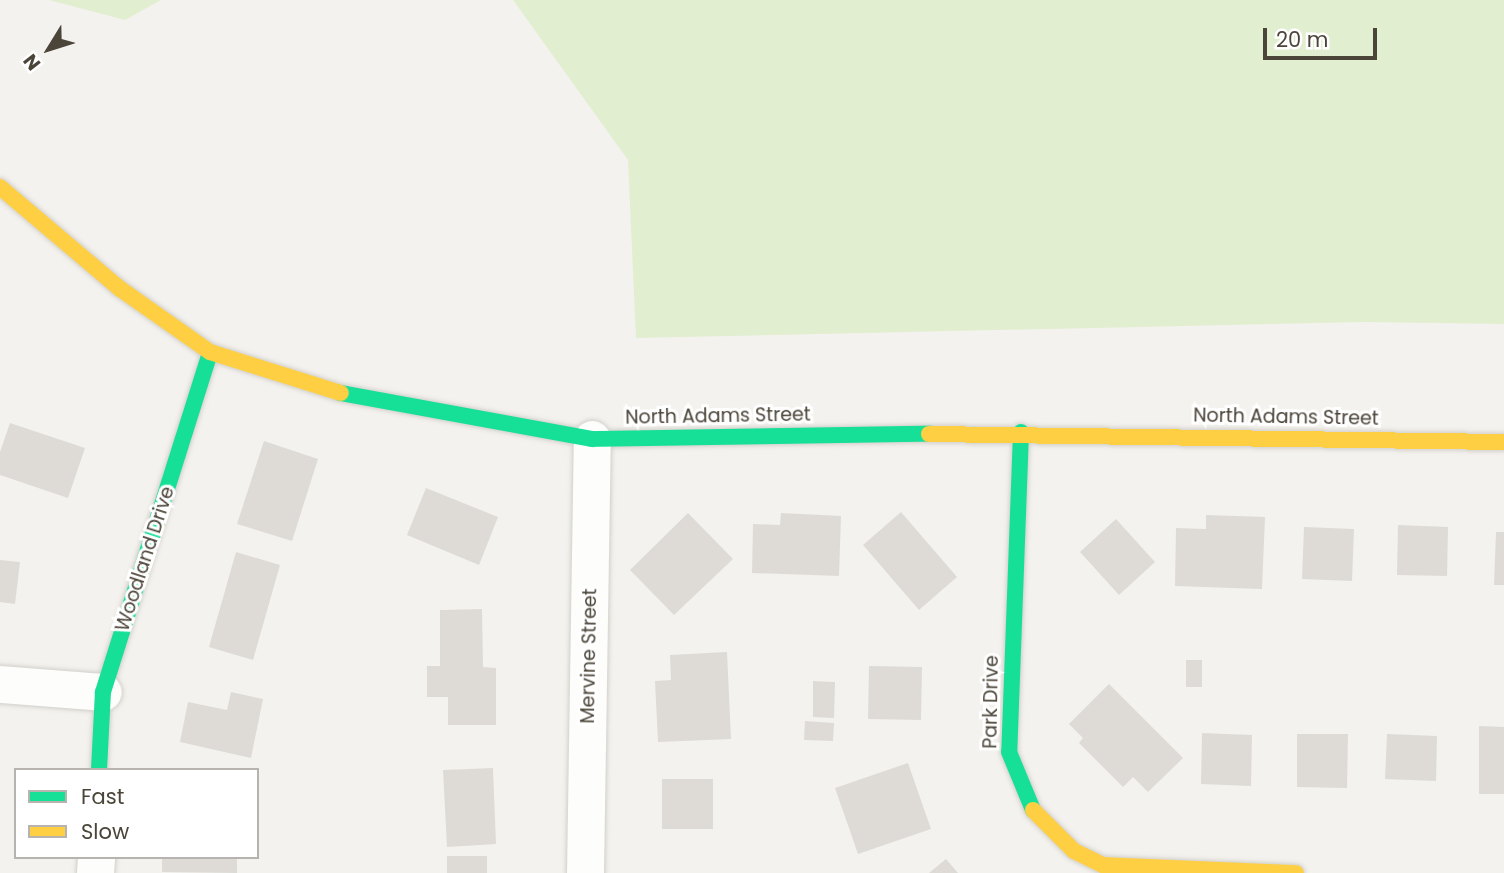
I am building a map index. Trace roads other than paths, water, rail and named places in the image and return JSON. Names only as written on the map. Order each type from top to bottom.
[{"type":"street","name":"North Adams Street","points":[[0,187],[119,289],[211,352],[345,394],[592,439],[1021,432],[1504,442]]},
{"type":"street","name":"Woodland Drive","points":[[99,768],[103,692],[211,352]]},
{"type":"street","name":"Park Drive","points":[[1021,432],[1010,752],[1024,796],[1037,817],[1074,851],[1102,865],[1296,873]]},
{"type":"street","name":"Mervine Street","points":[[586,873],[592,439]]},
{"type":"street","points":[[0,684],[103,692]]}]
